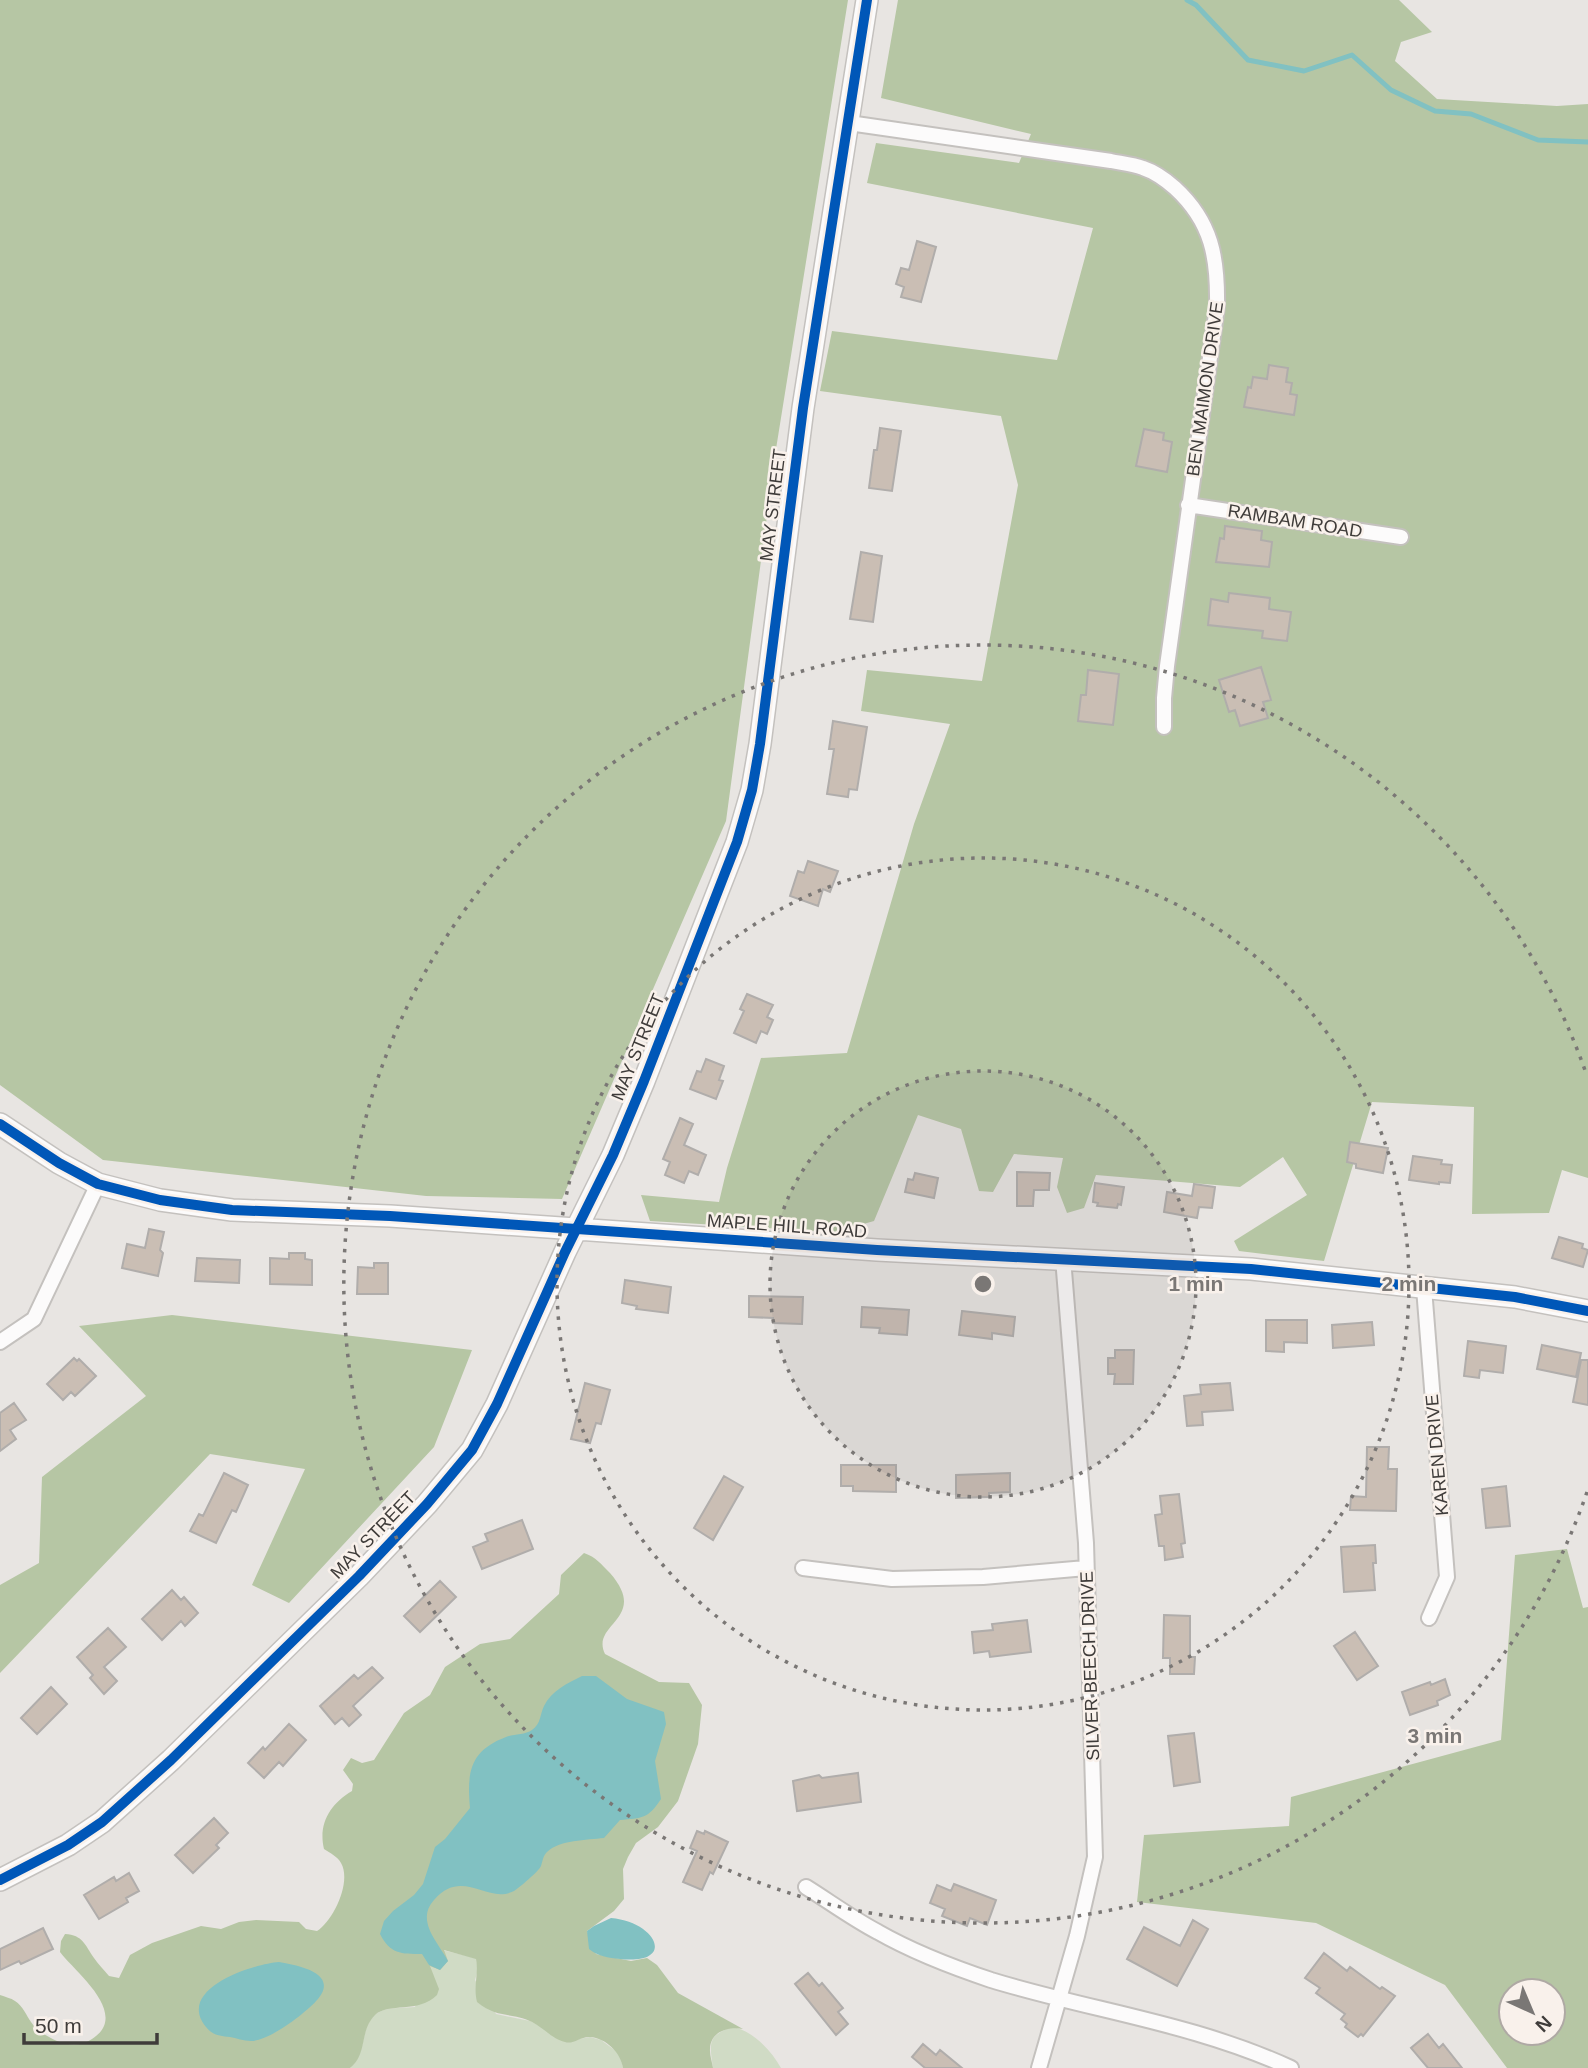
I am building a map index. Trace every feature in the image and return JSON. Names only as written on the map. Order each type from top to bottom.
[{"type":"street","name":"MAY STREET","points":[[0,1880],[68,1845],[102,1822],[171,1760],[359,1576],[427,1504],[484,1433],[644,1081],[737,842],[752,790],[803,408],[867,0]]},
{"type":"street","name":"BEN MAIMON DRIVE","points":[[849,123],[1143,167],[1165,180],[1196,211],[1208,232],[1215,257],[1218,297],[1188,505],[1164,698],[1164,727]]},
{"type":"street","name":"RAMBAM ROAD","points":[[1188,505],[1401,537]]},
{"type":"street","name":"MAPLE HILL ROAD","points":[[0,1125],[59,1163],[98,1184],[160,1200],[232,1210],[390,1216],[877,1250],[1251,1269],[1515,1297],[1588,1311]]},
{"type":"street","points":[[0,1342],[34,1319],[98,1184]]},
{"type":"street","name":"SILVER BEECH DRIVE","points":[[1039,2068],[1077,1936],[1095,1857],[1086,1568],[1063,1258]]},
{"type":"street","name":"KAREN DRIVE","points":[[1424,1288],[1447,1577],[1429,1618]]},
{"type":"street","points":[[803,1568],[892,1579],[983,1577],[1086,1568]]},
{"type":"street","points":[[806,1887],[878,1932],[935,1959],[990,1979],[1183,2028],[1261,2054],[1291,2068]]},
{"type":"green space","points":[[0,0],[848,0],[776,449],[726,821],[562,1199],[426,1196],[103,1160],[0,1085]]},
{"type":"green space","points":[[898,0],[1399,0],[1432,32],[1401,42],[1395,61],[1437,99],[1557,106],[1588,104],[1588,1178],[1562,1170],[1549,1213],[1472,1214],[1474,1107],[1372,1102],[1324,1261],[1239,1251],[1234,1241],[1307,1195],[1283,1157],[1240,1187],[1096,1175],[1084,1208],[1067,1213],[1057,1187],[1063,1158],[1014,1154],[993,1192],[979,1191],[961,1129],[918,1115],[874,1221],[835,1232],[650,1221],[641,1195],[719,1202],[761,1058],[847,1053],[914,824],[950,724],[861,711],[867,670],[982,681],[1018,485],[1001,416],[820,391],[832,331],[1057,360],[1093,228],[867,183],[876,143],[1019,163],[1031,134],[881,98]]},
{"type":"green space","points":[[172,1315],[472,1350],[434,1447],[289,1603],[252,1585],[305,1469],[210,1454],[0,1673],[0,1585],[39,1563],[42,1477],[146,1396],[79,1326]]},
{"type":"green space","points":[[1567,1549],[1583,1608],[1588,1607],[1588,2068],[1507,2068],[1445,1985],[1316,1923],[1137,1902],[1144,1835],[1289,1826],[1291,1797],[1501,1740],[1515,1555]]},
{"type":"green space","points":[[584,1553],[610,1573],[621,1588],[624,1601],[622,1611],[605,1635],[605,1654],[659,1682],[689,1683],[702,1705],[698,1744],[678,1801],[658,1827],[636,1843],[628,1857],[623,1869],[624,1899],[614,1911],[587,1931],[596,1954],[631,1961],[647,1958],[657,1965],[678,1993],[743,2029],[731,2028],[716,2035],[710,2051],[713,2068],[623,2068],[616,2052],[602,2040],[587,2037],[565,2042],[532,2022],[492,2011],[477,2002],[476,1959],[444,1950],[448,1961],[440,1970],[430,1966],[439,1989],[437,1995],[421,2004],[388,2009],[375,2015],[367,2028],[359,2056],[350,2068],[0,2068],[0,1995],[18,2003],[36,2028],[62,2043],[84,2043],[102,2029],[106,2018],[103,2006],[87,1982],[60,1952],[65,1934],[80,1939],[109,1976],[119,1978],[130,1955],[152,1943],[201,1926],[221,1929],[239,1922],[256,1920],[299,1922],[306,1929],[317,1931],[323,1926],[335,1910],[344,1880],[340,1861],[324,1849],[324,1823],[332,1808],[352,1791],[353,1784],[343,1770],[351,1758],[362,1763],[374,1760],[404,1713],[430,1695],[445,1667],[480,1644],[510,1639],[559,1594],[561,1575]]},
{"type":"green space","points":[[442,1950],[476,1958],[478,1970],[475,1980],[496,2014],[530,2021],[579,2039],[590,2037],[601,2040],[620,2054],[623,2068],[350,2068],[360,2054],[366,2029],[374,2016],[389,2009],[415,2007],[429,1965]]},
{"type":"green space","points":[[732,2027],[747,2032],[760,2042],[781,2068],[713,2068],[712,2042],[718,2034]]},
{"type":"water","points":[[582,1676],[596,1676],[627,1699],[664,1712],[666,1724],[655,1761],[661,1799],[644,1816],[620,1820],[604,1838],[574,1841],[552,1848],[536,1872],[514,1891],[494,1894],[465,1886],[445,1891],[434,1900],[427,1916],[430,1932],[448,1961],[440,1970],[429,1965],[422,1954],[402,1953],[392,1949],[380,1934],[384,1921],[423,1884],[435,1847],[470,1808],[470,1774],[478,1756],[484,1749],[506,1737],[532,1730],[551,1696]]},
{"type":"water","points":[[611,1918],[627,1921],[649,1934],[654,1942],[654,1950],[649,1956],[620,1959],[603,1956],[589,1949],[587,1931]]},
{"type":"water","points":[[279,1962],[313,1971],[320,1976],[323,1990],[312,2005],[287,2025],[259,2040],[248,2041],[220,2036],[208,2030],[199,2013],[201,2001],[209,1990],[236,1973]]},
{"type":"building","points":[[917,241],[936,247],[921,302],[901,297],[904,287],[896,284],[901,268],[909,270]]},
{"type":"building","points":[[1269,365],[1288,368],[1286,382],[1292,383],[1290,394],[1297,395],[1294,415],[1244,407],[1253,377],[1267,379]]},
{"type":"building","points":[[880,428],[901,431],[892,491],[869,488]]},
{"type":"building","points":[[1144,429],[1164,433],[1163,440],[1172,442],[1167,472],[1136,466]]},
{"type":"building","points":[[1225,526],[1262,531],[1261,540],[1272,542],[1269,567],[1216,562],[1220,538],[1224,539]]},
{"type":"building","points":[[861,552],[882,556],[873,622],[850,619]]},
{"type":"building","points":[[1229,593],[1270,598],[1269,609],[1291,612],[1287,641],[1262,638],[1263,631],[1208,625],[1211,599],[1228,602]]},
{"type":"building","points":[[1261,667],[1271,700],[1263,702],[1268,718],[1240,726],[1235,710],[1229,712],[1219,680]]},
{"type":"building","points":[[1088,670],[1119,674],[1113,725],[1078,721],[1081,695],[1086,695]]},
{"type":"building","points":[[833,721],[867,727],[857,790],[849,789],[848,797],[827,794],[834,749],[829,749]]},
{"type":"building","points":[[808,861],[838,871],[830,892],[823,889],[818,906],[790,896],[798,871],[804,873]]},
{"type":"building","points":[[747,994],[773,1005],[767,1017],[773,1020],[767,1034],[761,1031],[756,1043],[734,1033],[744,1011],[740,1009]]},
{"type":"building","points":[[706,1059],[724,1066],[719,1080],[723,1081],[716,1099],[690,1089],[697,1071],[701,1072]]},
{"type":"building","points":[[680,1118],[693,1124],[684,1145],[706,1155],[698,1175],[689,1171],[684,1183],[665,1175],[670,1162],[663,1159]]},
{"type":"building","points":[[1350,1142],[1388,1148],[1383,1173],[1356,1168],[1356,1164],[1347,1162]]},
{"type":"building","points":[[1413,1156],[1442,1160],[1441,1164],[1452,1165],[1450,1183],[1409,1180]]},
{"type":"building","points":[[1017,1172],[1050,1173],[1049,1190],[1034,1190],[1033,1206],[1017,1206]]},
{"type":"building","points":[[915,1173],[938,1178],[934,1198],[905,1192],[908,1179],[913,1180]]},
{"type":"building","points":[[1095,1183],[1124,1187],[1121,1205],[1118,1204],[1117,1208],[1097,1206],[1098,1203],[1093,1202]]},
{"type":"building","points":[[1194,1184],[1215,1187],[1212,1208],[1199,1207],[1197,1218],[1164,1212],[1167,1192],[1192,1196]]},
{"type":"building","points":[[149,1229],[164,1232],[158,1276],[122,1268],[127,1244],[145,1248]]},
{"type":"building","points":[[1559,1237],[1583,1244],[1582,1248],[1588,1250],[1583,1267],[1552,1258]]},
{"type":"building","points":[[289,1253],[305,1253],[305,1259],[312,1260],[312,1285],[270,1284],[270,1258],[289,1259]]},
{"type":"building","points":[[197,1258],[240,1260],[239,1283],[195,1281]]},
{"type":"building","points":[[374,1263],[388,1263],[388,1294],[357,1294],[358,1267],[374,1268]]},
{"type":"building","points":[[625,1280],[671,1287],[668,1313],[636,1309],[637,1306],[622,1303]]},
{"type":"building","points":[[749,1296],[803,1297],[802,1324],[773,1323],[773,1318],[749,1317]]},
{"type":"building","points":[[862,1307],[909,1310],[907,1335],[879,1333],[880,1328],[861,1327]]},
{"type":"building","points":[[962,1311],[1015,1317],[1013,1336],[992,1333],[992,1339],[959,1335]]},
{"type":"building","points":[[1266,1320],[1307,1320],[1307,1343],[1284,1342],[1284,1352],[1266,1351]]},
{"type":"building","points":[[1372,1322],[1374,1345],[1333,1348],[1332,1325]]},
{"type":"building","points":[[1468,1341],[1506,1346],[1503,1373],[1480,1370],[1479,1378],[1464,1376]]},
{"type":"building","points":[[1542,1345],[1581,1353],[1576,1377],[1537,1369]]},
{"type":"building","points":[[1115,1350],[1134,1350],[1133,1384],[1114,1384],[1115,1374],[1108,1374],[1108,1358],[1115,1358]]},
{"type":"building","points":[[74,1358],[77,1361],[79,1359],[96,1376],[75,1396],[71,1392],[63,1400],[47,1384]]},
{"type":"building","points":[[1581,1360],[1588,1360],[1588,1405],[1573,1402]]},
{"type":"building","points":[[585,1383],[610,1390],[601,1424],[596,1423],[590,1443],[571,1439]]},
{"type":"building","points":[[1230,1383],[1233,1410],[1202,1412],[1203,1425],[1187,1426],[1184,1396],[1201,1394],[1200,1385]]},
{"type":"building","points":[[14,1403],[26,1420],[10,1430],[16,1439],[0,1451],[0,1413]]},
{"type":"building","points":[[1367,1447],[1389,1447],[1388,1469],[1397,1469],[1396,1511],[1350,1510],[1351,1496],[1366,1497]]},
{"type":"building","points":[[841,1465],[896,1465],[896,1492],[853,1491],[853,1486],[841,1486]]},
{"type":"building","points":[[224,1473],[248,1485],[236,1512],[232,1510],[216,1543],[190,1531],[199,1514],[203,1516]]},
{"type":"building","points":[[1010,1473],[1010,1492],[989,1493],[989,1497],[956,1498],[956,1475]]},
{"type":"building","points":[[724,1476],[743,1487],[713,1540],[694,1528]]},
{"type":"building","points":[[1506,1486],[1510,1526],[1486,1528],[1482,1489]]},
{"type":"building","points":[[1179,1494],[1185,1543],[1181,1544],[1183,1557],[1165,1560],[1164,1546],[1159,1546],[1155,1515],[1162,1514],[1160,1496]]},
{"type":"building","points":[[522,1520],[533,1549],[482,1569],[473,1547],[488,1541],[485,1534]]},
{"type":"building","points":[[1375,1545],[1375,1590],[1344,1592],[1341,1547]]},
{"type":"building","points":[[440,1581],[456,1597],[420,1632],[404,1616]]},
{"type":"building","points":[[172,1590],[181,1600],[184,1597],[198,1613],[185,1626],[181,1621],[162,1640],[142,1619]]},
{"type":"building","points":[[1164,1615],[1190,1616],[1190,1657],[1195,1657],[1194,1674],[1170,1674],[1170,1658],[1163,1658]]},
{"type":"building","points":[[1027,1620],[1031,1652],[990,1657],[989,1651],[974,1653],[972,1632],[993,1630],[992,1624]]},
{"type":"building","points":[[108,1628],[126,1647],[104,1667],[117,1681],[104,1694],[90,1678],[93,1675],[77,1657]]},
{"type":"building","points":[[1355,1632],[1378,1666],[1357,1680],[1334,1646]]},
{"type":"building","points":[[372,1667],[383,1678],[353,1706],[361,1715],[349,1726],[342,1718],[335,1724],[320,1706],[354,1675],[358,1679]]},
{"type":"building","points":[[1445,1679],[1450,1695],[1437,1701],[1438,1705],[1410,1715],[1402,1692]]},
{"type":"building","points":[[51,1687],[67,1704],[37,1734],[21,1718]]},
{"type":"building","points":[[289,1724],[306,1740],[283,1766],[279,1762],[264,1778],[248,1763],[263,1747],[265,1750]]},
{"type":"building","points":[[1194,1733],[1200,1782],[1174,1786],[1168,1736]]},
{"type":"building","points":[[858,1773],[861,1802],[797,1811],[793,1781],[819,1775],[822,1778]]},
{"type":"building","points":[[214,1818],[228,1833],[216,1845],[219,1848],[193,1873],[175,1855]]},
{"type":"building","points":[[697,1831],[704,1834],[705,1831],[728,1842],[702,1890],[683,1882],[697,1851],[690,1848]]},
{"type":"building","points":[[129,1873],[139,1891],[126,1898],[128,1902],[99,1919],[84,1895],[114,1877],[116,1881]]},
{"type":"building","points":[[954,1884],[996,1900],[987,1925],[970,1918],[967,1926],[942,1916],[945,1909],[930,1903],[937,1885],[951,1891]]},
{"type":"building","points":[[1193,1920],[1208,1929],[1177,1986],[1127,1959],[1144,1927],[1180,1946]]},
{"type":"building","points":[[43,1928],[53,1949],[21,1964],[19,1961],[0,1970],[0,1949]]},
{"type":"building","points":[[1324,1953],[1347,1971],[1350,1967],[1380,1989],[1382,1987],[1395,1996],[1363,2036],[1361,2034],[1358,2037],[1345,2027],[1347,2024],[1341,2019],[1345,2014],[1316,1993],[1320,1988],[1305,1978]]},
{"type":"building","points":[[808,1973],[819,1986],[822,1983],[843,2008],[838,2012],[848,2024],[836,2035],[795,1984]]},
{"type":"building","points":[[1428,2034],[1439,2048],[1443,2044],[1462,2068],[1428,2068],[1411,2048]]},
{"type":"building","points":[[923,2044],[936,2055],[940,2050],[962,2068],[925,2068],[912,2057]]},
{"type":"waterway","points":[[1187,0],[1196,5],[1248,60],[1304,71],[1352,55],[1391,90],[1435,111],[1471,114],[1538,140],[1588,142]]},
{"type":"cycle path","points":[[0,1880],[68,1845],[102,1822],[171,1760],[359,1576],[427,1504],[472,1450],[497,1404],[565,1252],[613,1155],[737,842],[752,790],[803,408],[867,0]]},
{"type":"cycle path","points":[[0,1124],[59,1163],[98,1184],[160,1200],[232,1210],[390,1216],[877,1250],[1251,1269],[1515,1297],[1588,1311]]}]
